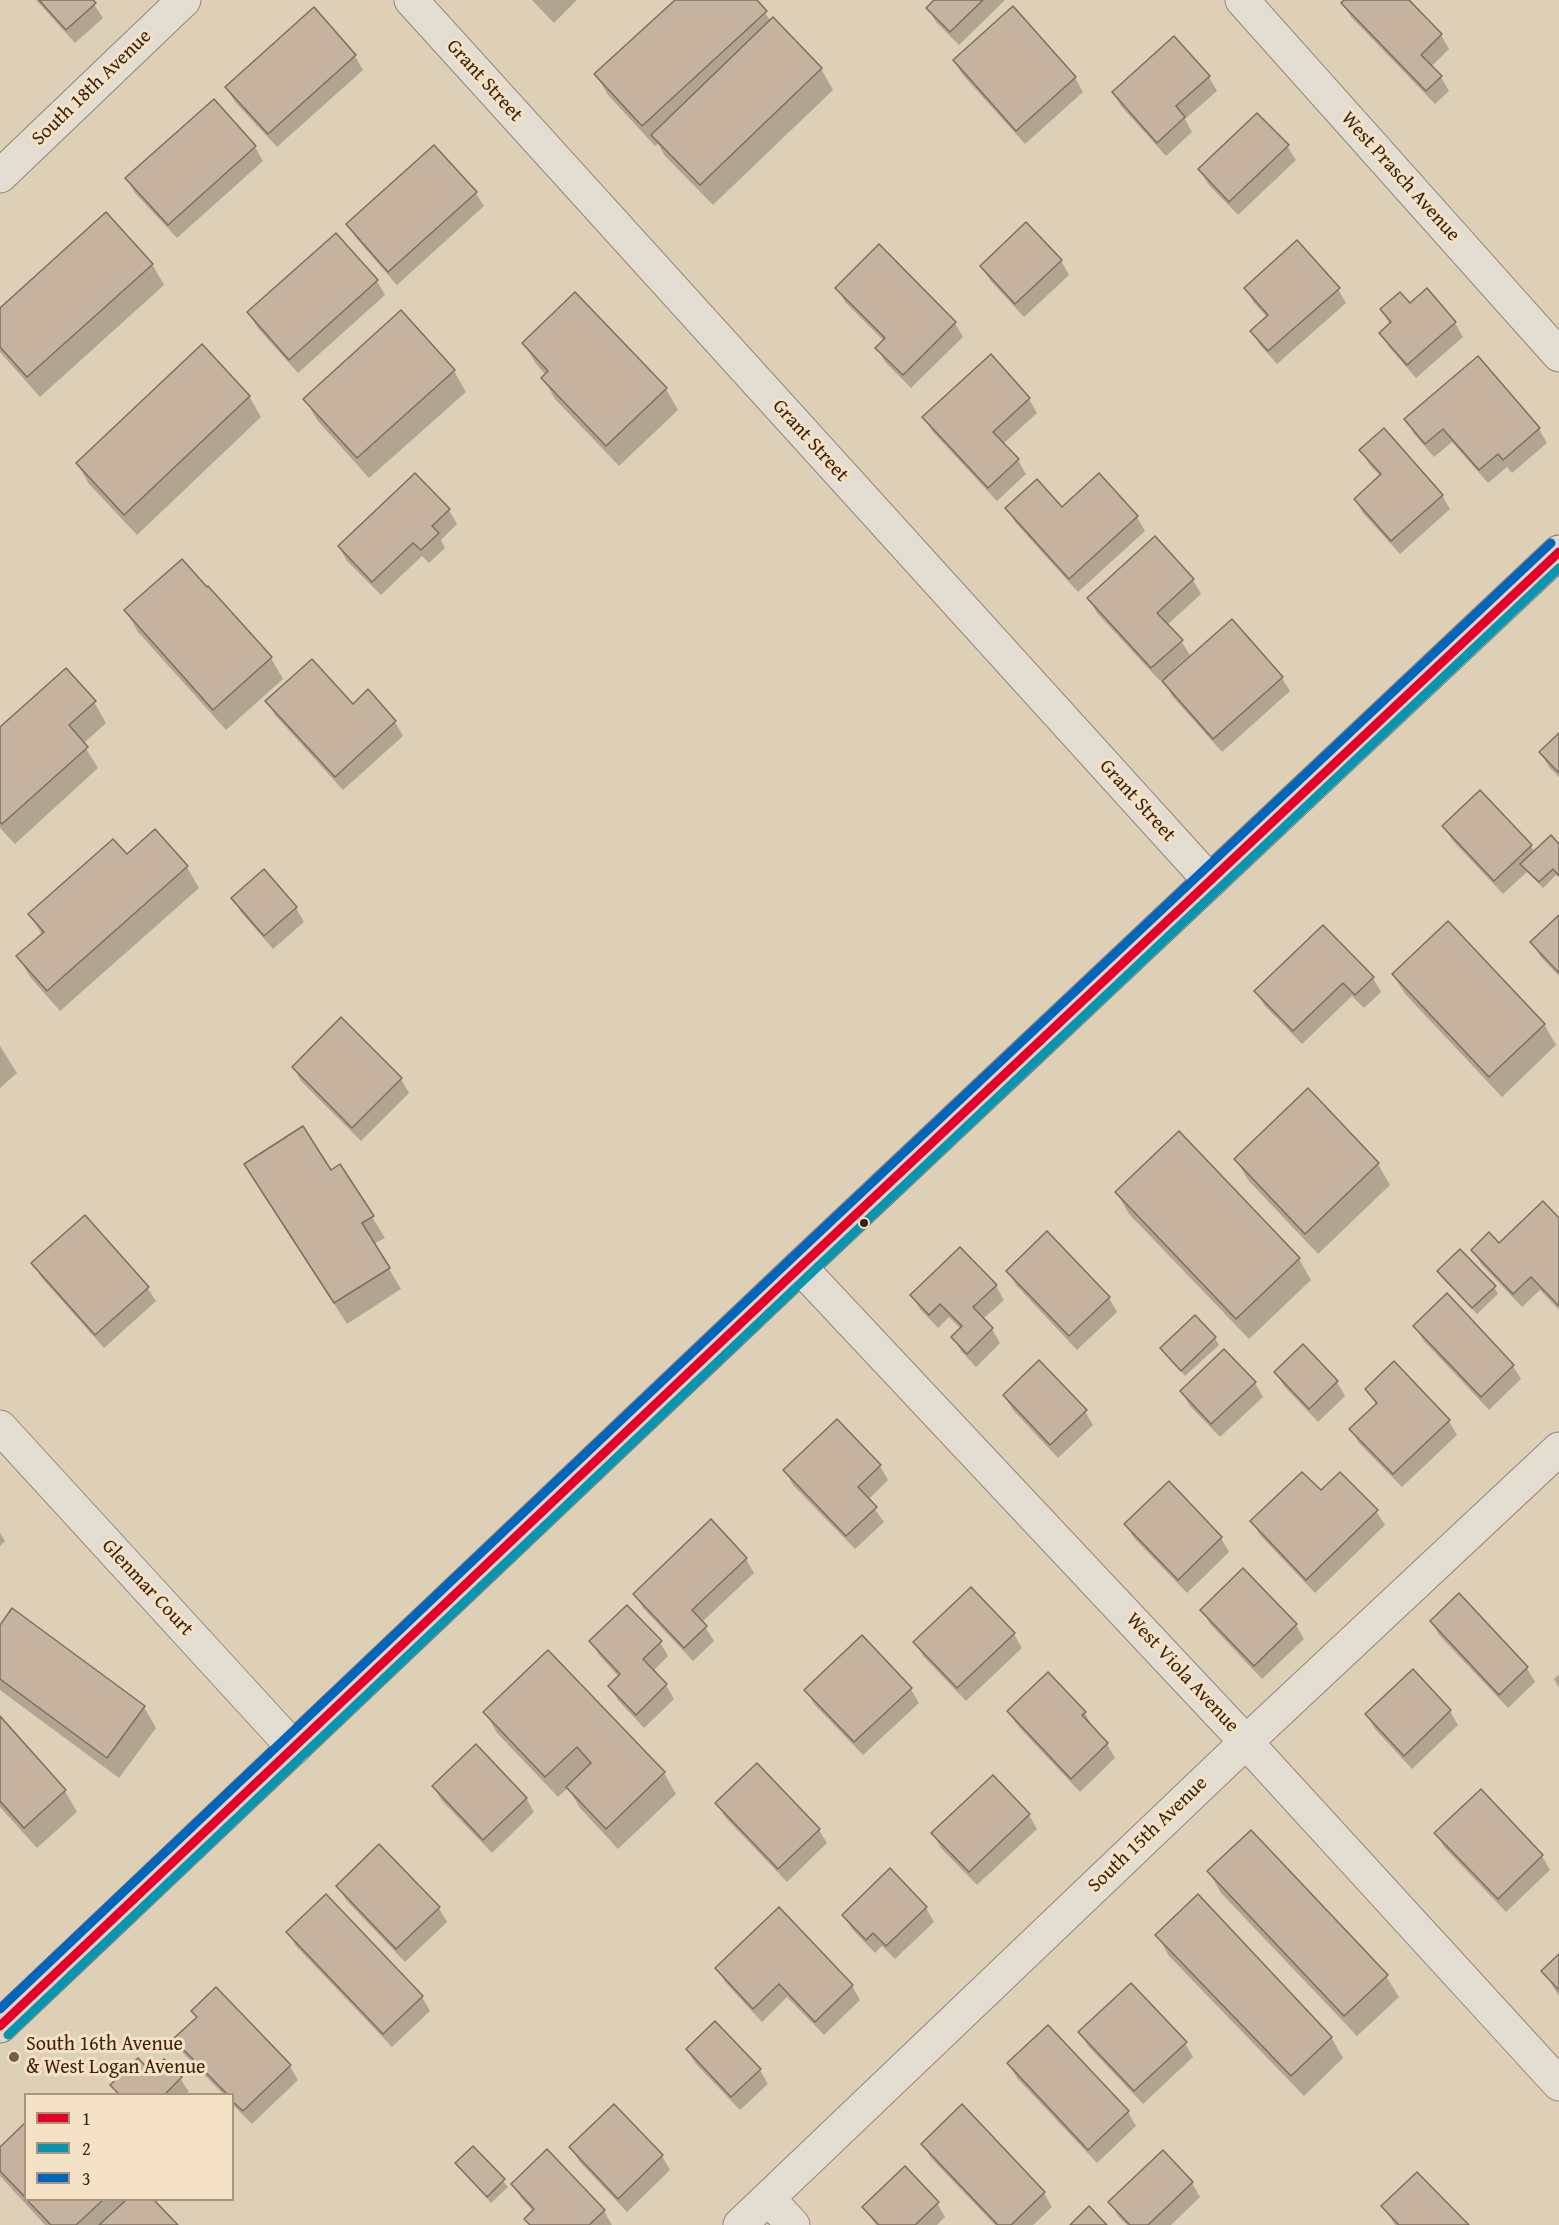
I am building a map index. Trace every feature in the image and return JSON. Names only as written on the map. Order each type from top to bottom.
[{"type":"main road","points":[[0,2026],[800,1267],[1559,552]]},
{"type":"street","name":"South 18th Avenue","points":[[0,176],[184,0]]},
{"type":"street","name":"Grant Street","points":[[411,0],[1210,882]]},
{"type":"street","name":"West Prasch Avenue","points":[[1242,0],[1559,355]]},
{"type":"street","name":"West Viola Avenue","points":[[800,1267],[1246,1742],[1559,2084]]},
{"type":"street","name":"Glenmar Court","points":[[0,1428],[294,1748]]},
{"type":"street","name":"South 15th Avenue","points":[[740,2225],[1246,1742],[1559,1449]]},
{"type":"street","points":[[769,2199],[793,2225]]},
{"type":"building","points":[[39,0],[93,0],[96,3],[66,30]]},
{"type":"building","points":[[675,0],[757,0],[767,11],[642,126],[594,74]]},
{"type":"building","points":[[934,0],[983,0],[950,32],[926,8]]},
{"type":"building","points":[[1344,0],[1409,0],[1442,34],[1421,55],[1442,76],[1426,91],[1341,3]]},
{"type":"building","points":[[1013,6],[1076,77],[1016,131],[953,60]]},
{"type":"building","points":[[314,7],[356,55],[268,134],[225,87]]},
{"type":"building","points":[[773,17],[822,68],[700,185],[651,135]]},
{"type":"building","points":[[1174,36],[1210,76],[1176,106],[1185,117],[1157,143],[1112,92]]},
{"type":"building","points":[[214,99],[256,146],[168,225],[125,178]]},
{"type":"building","points":[[1257,113],[1289,145],[1229,202],[1198,169]]},
{"type":"building","points":[[434,145],[477,192],[388,272],[346,224]]},
{"type":"building","points":[[106,212],[153,264],[27,377],[0,347],[0,308]]},
{"type":"building","points":[[1026,222],[1062,260],[1015,304],[980,266]]},
{"type":"building","points":[[336,233],[378,280],[289,360],[247,312]]},
{"type":"building","points":[[1297,240],[1340,288],[1268,351],[1250,331],[1268,315],[1244,288]]},
{"type":"building","points":[[879,244],[956,322],[903,375],[875,348],[885,338],[835,288]]},
{"type":"building","points":[[1427,288],[1456,322],[1407,365],[1379,333],[1391,322],[1380,309],[1400,292],[1410,303]]},
{"type":"building","points":[[575,292],[667,388],[606,446],[541,378],[548,371],[522,343]]},
{"type":"building","points":[[401,310],[455,370],[357,458],[303,399]]},
{"type":"building","points":[[202,344],[250,396],[124,515],[76,463]]},
{"type":"building","points":[[991,354],[1030,398],[993,432],[1019,459],[988,488],[922,417]]},
{"type":"building","points":[[1478,356],[1540,428],[1503,460],[1498,454],[1479,470],[1443,429],[1425,444],[1404,419]]},
{"type":"building","points":[[1384,428],[1443,495],[1391,541],[1354,499],[1381,474],[1359,450]]},
{"type":"building","points":[[415,473],[450,509],[432,526],[439,533],[421,550],[413,543],[372,582],[338,546]]},
{"type":"building","points":[[1099,473],[1138,516],[1069,579],[1005,508],[1037,479],[1062,507]]},
{"type":"building","points":[[1155,536],[1194,579],[1157,613],[1183,640],[1151,668],[1087,598]]},
{"type":"building","points":[[182,559],[272,657],[213,710],[124,610]]},
{"type":"building","points":[[1232,619],[1283,677],[1213,739],[1162,681]]},
{"type":"building","points":[[312,659],[353,704],[368,689],[396,721],[335,777],[265,701]]},
{"type":"building","points":[[66,668],[96,701],[69,725],[88,747],[2,824],[0,822],[0,727]]},
{"type":"building","points":[[1559,733],[1559,773],[1539,752]]},
{"type":"building","points":[[1480,790],[1532,845],[1494,881],[1442,826]]},
{"type":"building","points":[[155,829],[188,866],[47,991],[16,956],[44,932],[28,914],[113,839],[127,854]]},
{"type":"building","points":[[1551,835],[1559,844],[1559,876],[1553,869],[1539,882],[1520,864]]},
{"type":"building","points":[[264,869],[297,907],[264,936],[231,898]]},
{"type":"building","points":[[1559,915],[1559,973],[1530,942]]},
{"type":"building","points":[[1448,921],[1545,1024],[1489,1077],[1392,974]]},
{"type":"building","points":[[1323,925],[1374,977],[1355,995],[1343,983],[1293,1031],[1254,991]]},
{"type":"building","points":[[341,1017],[402,1078],[352,1128],[292,1067]]},
{"type":"building","points":[[1308,1088],[1379,1163],[1305,1234],[1234,1159]]},
{"type":"building","points":[[303,1126],[331,1170],[340,1164],[374,1216],[362,1223],[390,1268],[334,1303],[244,1164]]},
{"type":"building","points":[[1179,1131],[1300,1258],[1236,1319],[1115,1192]]},
{"type":"building","points":[[1543,1201],[1559,1218],[1559,1306],[1531,1277],[1513,1294],[1471,1250],[1489,1232],[1499,1243]]},
{"type":"building","points":[[85,1215],[149,1287],[95,1335],[31,1263]]},
{"type":"building","points":[[1047,1231],[1110,1297],[1069,1336],[1006,1271]]},
{"type":"building","points":[[960,1247],[997,1285],[973,1307],[993,1328],[967,1354],[951,1337],[962,1326],[940,1304],[929,1315],[910,1295]]},
{"type":"building","points":[[1460,1249],[1496,1286],[1472,1308],[1437,1271]]},
{"type":"building","points":[[1447,1293],[1514,1365],[1481,1397],[1413,1326]]},
{"type":"building","points":[[1195,1315],[1216,1337],[1181,1371],[1160,1348]]},
{"type":"building","points":[[1303,1344],[1338,1381],[1309,1409],[1274,1372]]},
{"type":"building","points":[[1224,1349],[1256,1382],[1211,1424],[1180,1391]]},
{"type":"building","points":[[1039,1360],[1087,1410],[1050,1445],[1003,1395]]},
{"type":"building","points":[[1394,1361],[1450,1420],[1393,1474],[1349,1429],[1377,1403],[1365,1389]]},
{"type":"building","points":[[837,1419],[881,1465],[858,1487],[877,1507],[846,1536],[783,1470]]},
{"type":"building","points":[[1302,1472],[1321,1490],[1340,1472],[1378,1510],[1306,1580],[1250,1521]]},
{"type":"building","points":[[1169,1481],[1222,1537],[1178,1580],[1124,1524]]},
{"type":"building","points":[[711,1519],[747,1558],[692,1610],[707,1626],[684,1648],[633,1594]]},
{"type":"building","points":[[1243,1568],[1297,1624],[1254,1666],[1200,1610]]},
{"type":"building","points":[[971,1587],[1015,1633],[957,1688],[913,1642]]},
{"type":"building","points":[[1459,1593],[1528,1667],[1499,1695],[1430,1621]]},
{"type":"building","points":[[627,1605],[662,1641],[643,1659],[667,1684],[636,1715],[608,1686],[620,1674],[589,1641]]},
{"type":"building","points":[[12,1608],[145,1706],[107,1758],[0,1679],[0,1625]]},
{"type":"building","points":[[862,1635],[912,1688],[854,1742],[804,1690]]},
{"type":"building","points":[[548,1650],[665,1772],[606,1829],[566,1787],[591,1763],[577,1747],[545,1777],[483,1712]]},
{"type":"building","points":[[1413,1669],[1451,1710],[1404,1756],[1365,1714]]},
{"type":"building","points":[[1048,1672],[1086,1712],[1082,1715],[1108,1743],[1071,1779],[1007,1711]]},
{"type":"building","points":[[0,1716],[66,1790],[24,1828],[0,1801]]},
{"type":"building","points":[[476,1744],[527,1798],[483,1840],[432,1786]]},
{"type":"building","points":[[757,1763],[820,1829],[778,1869],[715,1803]]},
{"type":"building","points":[[993,1775],[1030,1814],[969,1872],[931,1833]]},
{"type":"building","points":[[1481,1789],[1543,1855],[1498,1899],[1434,1833]]},
{"type":"building","points":[[1251,1830],[1388,1975],[1344,2016],[1207,1871]]},
{"type":"building","points":[[379,1844],[440,1907],[396,1949],[336,1886]]},
{"type":"building","points":[[890,1868],[927,1907],[886,1946],[873,1933],[866,1940],[842,1915]]},
{"type":"building","points":[[326,1894],[423,1996],[383,2034],[286,1932]]},
{"type":"building","points":[[1198,1894],[1332,2037],[1291,2076],[1155,1935]]},
{"type":"building","points":[[779,1907],[853,1985],[815,2022],[779,1984],[753,2009],[715,1968]]},
{"type":"building","points":[[1559,1954],[1559,1990],[1541,1971]]},
{"type":"building","points":[[1131,1983],[1187,2042],[1134,2091],[1078,2032]]},
{"type":"building","points":[[216,1987],[291,2065],[243,2111],[234,2103],[234,2093],[226,2093],[173,2039],[197,2017],[191,2011]]},
{"type":"building","points":[[715,2021],[761,2069],[731,2097],[686,2049]]},
{"type":"building","points":[[1048,2025],[1129,2111],[1088,2150],[1007,2063]]},
{"type":"building","points":[[138,2058],[151,2072],[164,2059],[182,2077],[166,2093],[118,2093],[110,2085]]},
{"type":"building","points":[[614,2104],[663,2155],[618,2199],[569,2147]]},
{"type":"building","points":[[962,2104],[1045,2192],[1011,2225],[998,2225],[921,2144]]},
{"type":"building","points":[[24,2124],[24,2196],[0,2171],[0,2147]]},
{"type":"building","points":[[473,2146],[505,2179],[487,2197],[455,2163]]},
{"type":"building","points":[[547,2149],[605,2210],[589,2225],[530,2225],[524,2219],[534,2209],[511,2184]]},
{"type":"building","points":[[1163,2150],[1193,2182],[1148,2225],[1130,2225],[1108,2202]]},
{"type":"building","points":[[905,2166],[939,2202],[915,2225],[879,2225],[862,2207]]},
{"type":"building","points":[[1417,2172],[1469,2225],[1399,2225],[1381,2206]]},
{"type":"building","points":[[28,2201],[102,2201],[76,2225],[51,2225]]},
{"type":"building","points":[[125,2201],[155,2201],[178,2225],[99,2225]]},
{"type":"building","points":[[1089,2206],[1107,2225],[1070,2225]]},
{"type":"transit line","name":"3","points":[[0,2009],[1551,543]]},
{"type":"transit line","name":"1","points":[[0,2026],[800,1267],[1559,552]]},
{"type":"transit line","name":"2","points":[[8,2035],[1559,568]]},
{"type":"place","name":"South 16th Avenue & West Logan Avenue","points":[[14,2057]]}]
